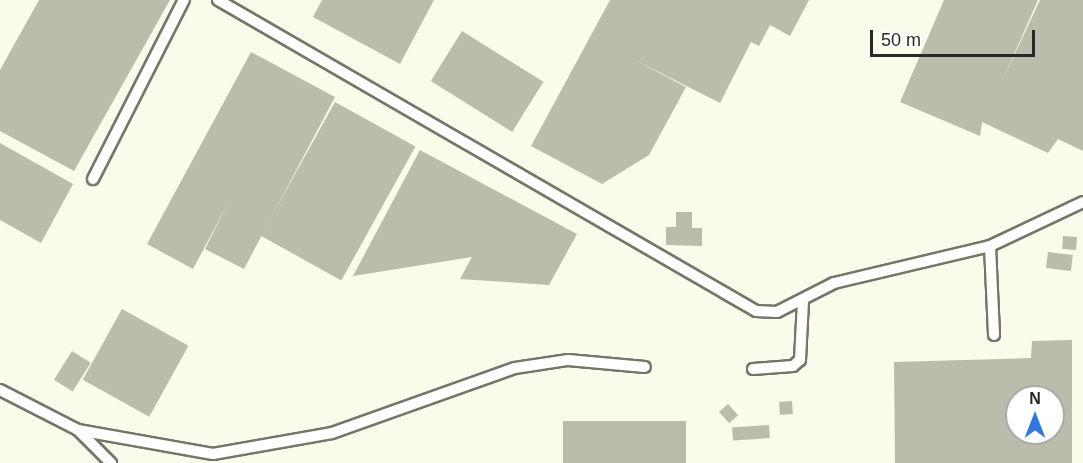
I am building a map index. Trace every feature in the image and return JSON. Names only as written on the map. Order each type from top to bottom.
[{"type":"lane","points":[[93,179],[184,0]]},
{"type":"lane","points":[[218,0],[756,311],[777,312],[802,302],[834,283],[990,246],[1083,202]]},
{"type":"lane","points":[[990,246],[994,335]]},
{"type":"lane","points":[[753,369],[793,366],[800,360],[802,302]]},
{"type":"lane","points":[[0,390],[78,430],[213,454],[332,434],[514,368],[568,360],[645,367]]},
{"type":"lane","points":[[78,430],[111,463]]},
{"type":"building","points":[[39,0],[170,0],[74,171],[0,131],[0,70]]},
{"type":"building","points":[[322,0],[434,0],[400,64],[313,17]]},
{"type":"building","points":[[610,0],[809,0],[790,36],[770,25],[759,46],[751,42],[720,103],[631,58],[686,87],[649,155],[602,184],[531,146]]},
{"type":"building","points":[[944,0],[1038,0],[1003,79],[1040,0],[1083,0],[1083,151],[1058,139],[1048,153],[982,122],[980,136],[900,102]]},
{"type":"building","points":[[462,31],[543,82],[512,132],[431,81]]},
{"type":"building","points":[[251,52],[335,97],[244,269],[205,249],[227,205],[193,269],[147,244]]},
{"type":"building","points":[[335,102],[415,147],[341,280],[261,236]]},
{"type":"building","points":[[0,143],[73,184],[41,243],[0,220]]},
{"type":"building","points":[[420,150],[577,234],[549,285],[460,279],[472,257],[353,276]]},
{"type":"building","points":[[676,212],[692,212],[692,228],[702,228],[702,246],[666,245],[666,227],[676,227]]},
{"type":"building","points":[[1063,236],[1077,237],[1076,250],[1062,249]]},
{"type":"building","points":[[1048,252],[1073,255],[1071,271],[1046,268]]},
{"type":"building","points":[[122,309],[188,346],[149,417],[83,380]]},
{"type":"building","points":[[1072,340],[1072,463],[895,463],[894,362],[1031,358],[1032,341]]},
{"type":"building","points":[[72,351],[91,363],[73,391],[54,380]]},
{"type":"building","points":[[792,401],[793,414],[780,415],[779,402]]},
{"type":"building","points":[[728,404],[738,415],[729,423],[719,412]]},
{"type":"building","points":[[563,421],[686,421],[686,463],[563,463]]},
{"type":"building","points":[[769,425],[770,438],[733,441],[732,428]]}]
